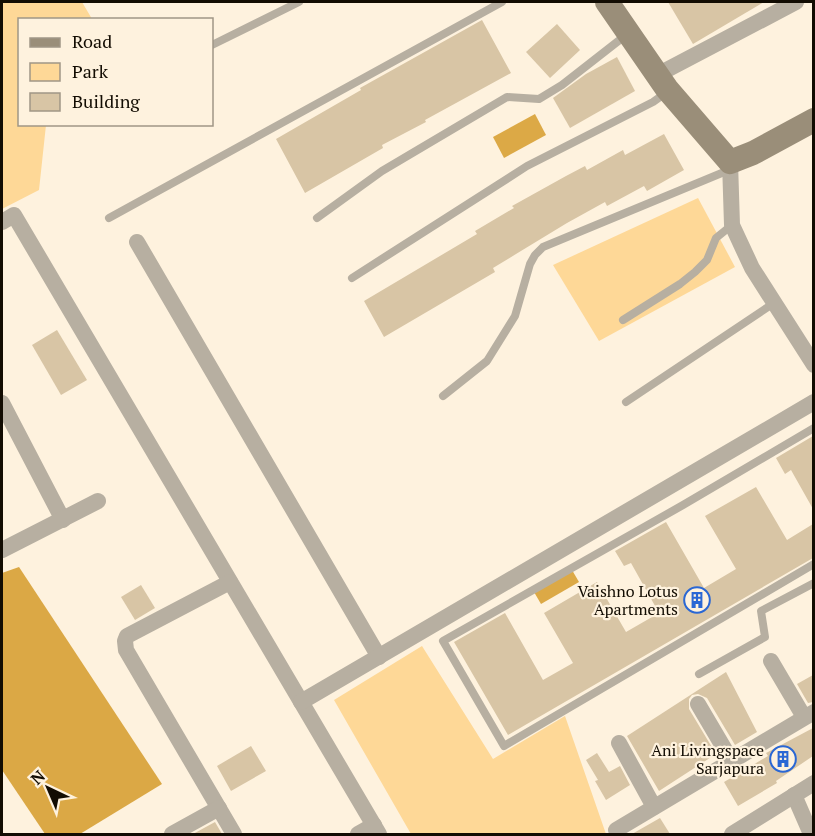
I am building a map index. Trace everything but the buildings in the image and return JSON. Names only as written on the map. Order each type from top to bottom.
[{"type":"main road","points":[[607,2],[663,83],[729,166],[813,120]]},
{"type":"street","points":[[663,83],[796,2]]},
{"type":"street","points":[[729,166],[732,225],[752,268],[813,365]]},
{"type":"street","points":[[2,222],[14,215],[377,830],[358,834]]},
{"type":"street","points":[[137,242],[379,657]]},
{"type":"street","points":[[301,702],[813,402]]},
{"type":"street","points":[[2,403],[63,520]]},
{"type":"street","points":[[2,550],[98,501]]},
{"type":"street","points":[[230,582],[127,636],[125,641],[126,651],[234,834]]},
{"type":"street","points":[[616,830],[809,715],[771,661]]},
{"type":"street","points":[[698,704],[731,760]]},
{"type":"street","points":[[619,743],[654,807]]},
{"type":"street","points":[[732,834],[813,783]]},
{"type":"street","points":[[794,795],[811,834]]},
{"type":"street","points":[[172,834],[219,808]]},
{"type":"lane","points":[[213,45],[299,2]]},
{"type":"lane","points":[[110,218],[502,2]]},
{"type":"lane","points":[[317,218],[382,171],[507,97],[539,99],[562,85],[628,33]]},
{"type":"lane","points":[[352,278],[527,166],[623,117],[663,83]]},
{"type":"lane","points":[[443,396],[487,361],[515,316],[530,264],[543,247],[729,166]]},
{"type":"lane","points":[[623,320],[695,272],[707,260],[717,237],[732,225]]},
{"type":"lane","points":[[626,402],[774,303]]},
{"type":"lane","points":[[813,428],[683,505],[442,641],[504,746],[813,564]]},
{"type":"lane","points":[[699,674],[765,637],[761,611],[813,583]]},
{"type":"green space","points":[[2,2],[82,2],[91,18],[18,18],[18,126],[46,126],[39,190],[2,209]]},
{"type":"green space","points":[[698,198],[735,267],[599,341],[553,265]]},
{"type":"green space","points":[[422,646],[493,759],[565,716],[606,834],[411,834],[334,700]]},
{"type":"shaded area","points":[[535,114],[546,135],[504,158],[493,137]]},
{"type":"shaded area","points":[[19,567],[162,784],[80,834],[45,834],[2,770],[2,573]]},
{"type":"shaded area","points":[[572,570],[579,582],[541,604],[534,592]]},
{"type":"place","name":"Vaishno Lotus Apartments","points":[[697,600]]},
{"type":"place","name":"Ani Livingspace Sarjapura","points":[[783,759]]}]
